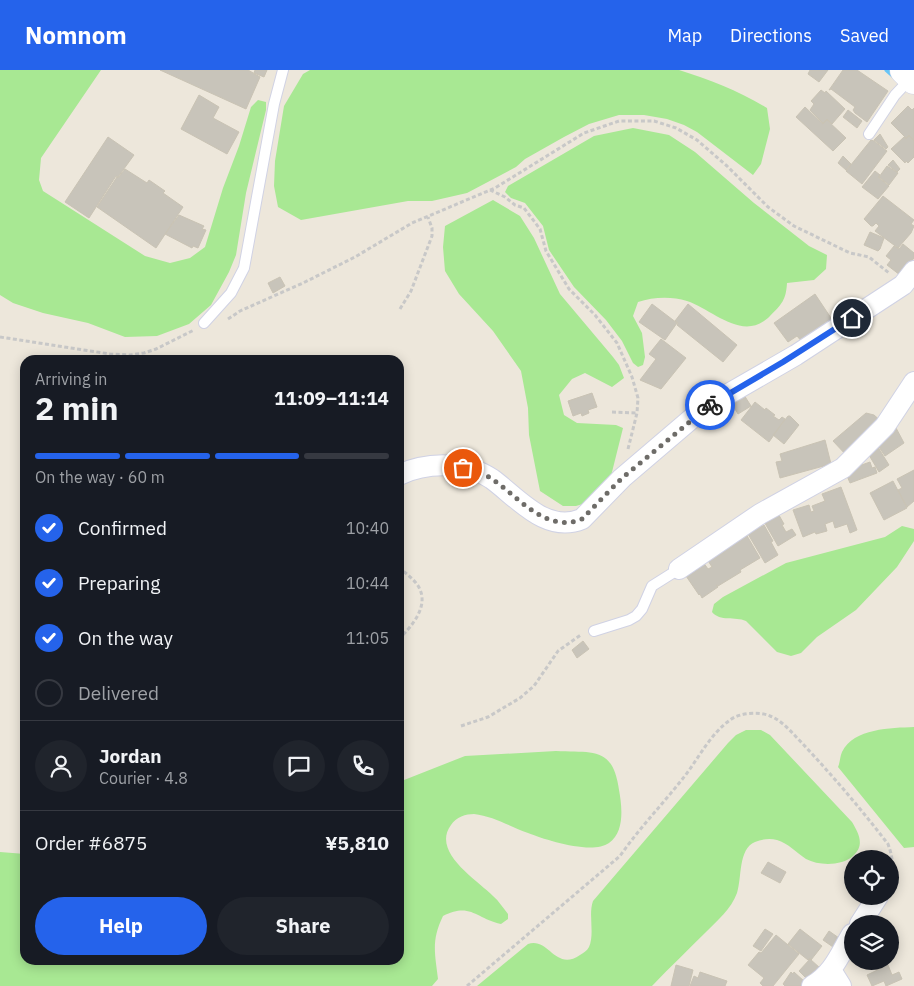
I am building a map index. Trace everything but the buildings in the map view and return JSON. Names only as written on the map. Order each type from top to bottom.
[{"type":"street","points":[[404,473],[424,466],[440,465],[463,468],[491,478],[530,510],[554,522],[574,522],[582,519],[626,474],[704,408],[796,354],[908,278]]},
{"type":"street","points":[[679,569],[760,514],[843,468],[884,426],[914,382]]},
{"type":"street","points":[[812,986],[824,979],[836,978],[844,956]]},
{"type":"lane","points":[[204,323],[231,293],[244,268],[274,104],[284,70]]},
{"type":"lane","points":[[869,134],[907,80]]},
{"type":"lane","points":[[592,631],[636,616],[642,609],[652,586],[679,569]]},
{"type":"path","points":[[0,336],[110,354],[130,355],[156,349],[190,334],[204,323],[211,326],[217,325],[240,311],[303,283],[355,257],[412,223],[490,190],[584,133],[619,121],[654,121],[676,128],[697,140],[727,166],[768,208],[794,226],[850,253],[869,257],[908,278]]},
{"type":"path","points":[[490,190],[505,197],[515,205],[524,208],[540,229],[546,250],[569,289],[595,315],[617,342],[632,377],[638,398],[637,414],[627,453],[626,474]]},
{"type":"path","points":[[400,309],[411,291],[432,236],[432,228],[428,217]]},
{"type":"path","points":[[612,412],[637,414]]},
{"type":"path","points":[[404,571],[417,585],[422,597],[420,612],[411,627],[404,634]]},
{"type":"path","points":[[461,726],[488,717],[520,698],[534,686],[558,651],[592,631]]},
{"type":"path","points":[[467,986],[620,856],[631,840],[681,781],[717,731],[732,719],[744,715],[769,715],[783,723],[870,820],[888,844],[890,850]]},
{"type":"green space","points":[[0,70],[101,70],[41,158],[39,180],[43,191],[145,256],[170,263],[190,258],[205,247],[251,107],[258,100],[266,102],[266,110],[246,193],[236,255],[211,305],[189,324],[157,336],[125,337],[88,323],[43,313],[13,303],[0,295]]},
{"type":"green space","points":[[310,70],[679,70],[724,86],[767,108],[770,129],[761,164],[753,175],[697,132],[684,125],[667,119],[644,115],[619,115],[589,124],[467,193],[432,201],[408,201],[301,220],[278,207],[274,186],[275,161],[284,106],[303,74]]},
{"type":"green space","points":[[633,128],[669,135],[695,152],[754,203],[809,246],[827,255],[826,269],[814,280],[787,283],[786,294],[778,308],[760,323],[749,326],[729,322],[697,305],[681,299],[662,298],[638,302],[633,316],[642,333],[645,357],[643,365],[638,367],[633,363],[622,341],[606,320],[574,287],[549,250],[543,226],[525,203],[511,198],[505,192],[508,186],[594,136]]},
{"type":"green space","points":[[493,200],[520,216],[534,238],[560,294],[613,357],[619,365],[624,378],[612,387],[585,373],[572,379],[559,395],[564,415],[577,423],[616,425],[623,428],[609,484],[586,503],[576,506],[563,506],[540,491],[529,435],[528,408],[521,371],[493,331],[459,294],[445,271],[443,247],[445,226]]},
{"type":"green space","points":[[902,526],[914,529],[914,541],[897,567],[856,610],[817,637],[801,653],[791,656],[777,652],[746,621],[719,617],[712,612],[714,604],[723,597],[786,563],[885,537]]},
{"type":"green space","points":[[914,727],[914,847],[904,848],[838,767],[842,752],[855,738],[884,729]]},
{"type":"green space","points":[[746,730],[761,730],[770,735],[852,822],[860,839],[858,850],[844,850],[843,862],[824,864],[806,859],[781,841],[766,839],[755,842],[743,857],[739,887],[728,909],[652,986],[477,986],[528,944],[535,943],[541,945],[564,959],[571,959],[586,951],[591,942],[593,901],[736,735]]},
{"type":"green space","points":[[556,751],[599,755],[612,766],[616,776],[621,803],[620,826],[618,832],[609,843],[601,846],[581,847],[546,839],[481,815],[461,816],[456,820],[446,835],[451,855],[467,874],[497,900],[508,914],[508,919],[501,924],[467,911],[453,912],[443,916],[435,940],[438,979],[432,986],[0,986],[0,852],[20,854],[20,965],[404,965],[404,780],[465,756]]},
{"type":"waterway","points":[[887,70],[896,78]]},
{"type":"way so far","points":[[463,468],[491,478],[530,510],[554,522],[574,522],[582,519],[622,478],[704,408],[710,405]]},
{"type":"route","points":[[710,405],[852,318]]}]
